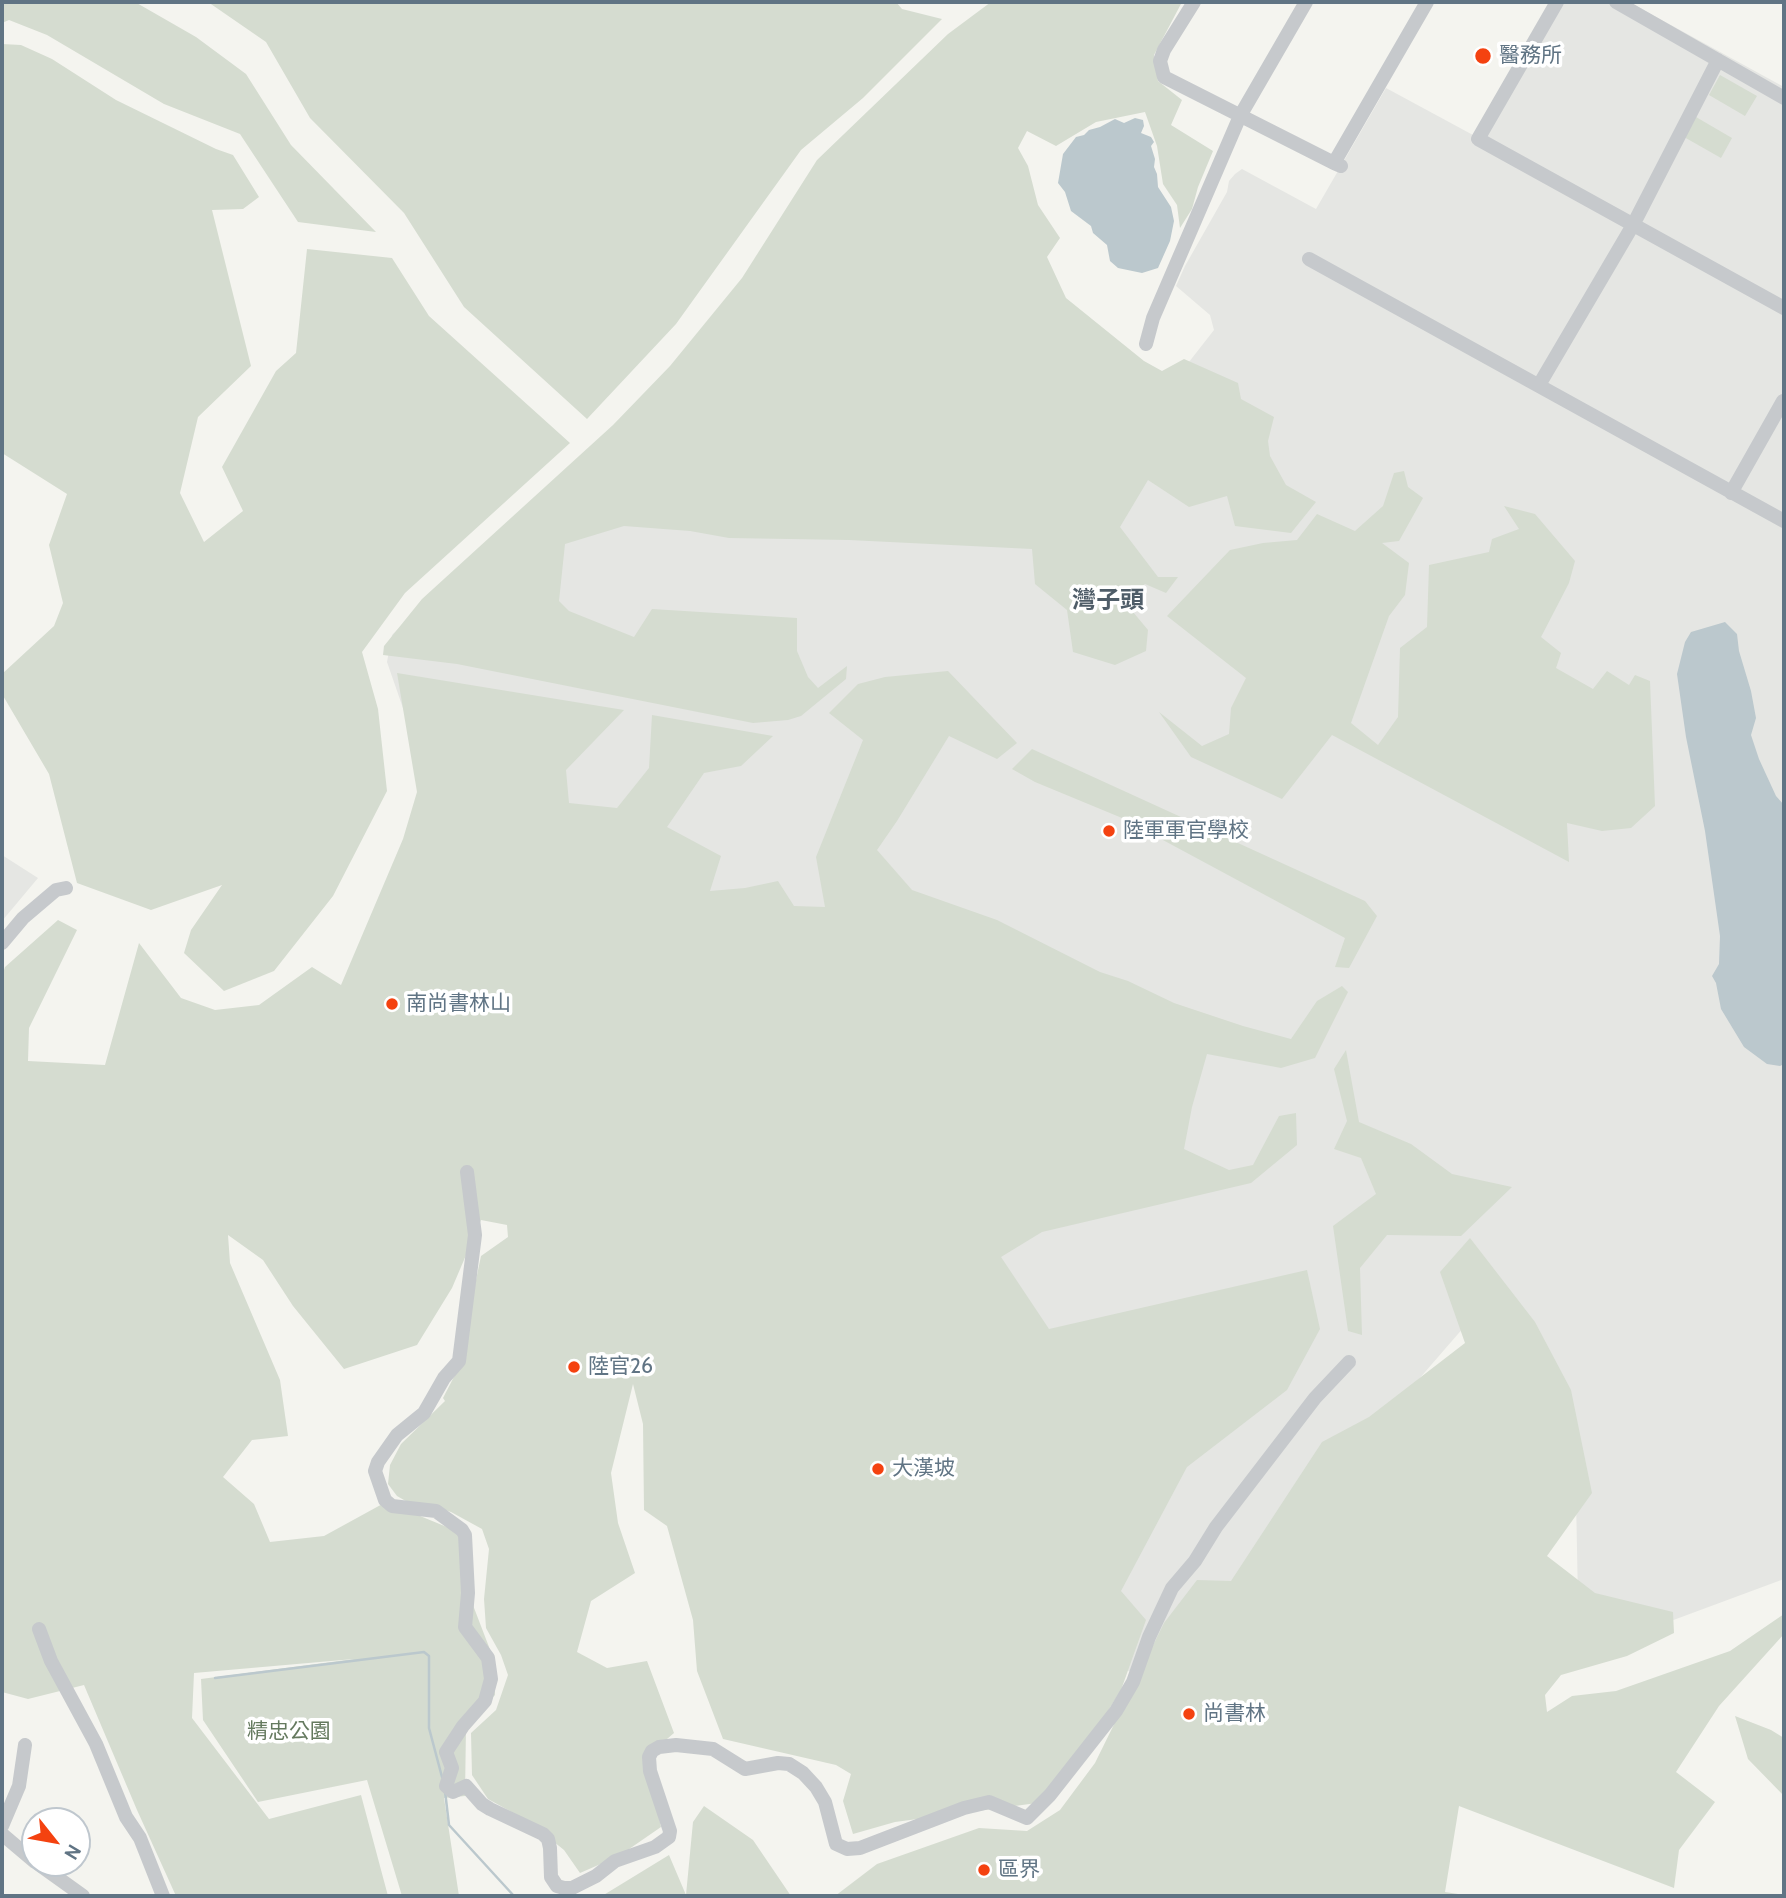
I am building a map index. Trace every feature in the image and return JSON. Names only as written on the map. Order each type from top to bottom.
[{"type":"street","points":[[1194,2],[1164,50],[1160,61],[1164,77],[1338,165],[1427,2]]},
{"type":"street","points":[[1146,344],[1153,318],[1240,116],[1306,2]]},
{"type":"street","points":[[1557,2],[1478,139],[1784,309]]},
{"type":"street","points":[[1616,2],[1784,98]]},
{"type":"street","points":[[1539,385],[1633,225],[1718,60]]},
{"type":"street","points":[[1309,259],[1784,521]]},
{"type":"street","points":[[1731,494],[1784,402]]},
{"type":"street","points":[[2,943],[32,911],[57,890],[66,888]]},
{"type":"street","points":[[467,1172],[475,1235],[459,1361],[444,1378],[424,1413],[397,1435],[378,1462],[375,1471],[385,1500],[392,1506],[436,1511],[465,1535],[468,1593],[465,1627],[488,1658],[491,1679],[485,1702],[463,1726],[446,1752],[452,1768],[446,1786],[453,1791],[466,1786],[490,1810],[543,1834],[548,1839],[550,1848],[551,1877],[558,1886],[564,1888],[572,1888],[596,1876],[615,1860],[655,1847],[669,1837],[670,1831],[650,1771],[649,1757],[652,1751],[659,1747],[676,1745],[713,1749],[745,1769],[778,1763],[789,1764],[803,1773],[816,1787],[825,1801],[836,1844],[847,1849],[860,1848],[964,1808],[989,1802],[1027,1818],[1050,1795],[1116,1711],[1133,1682],[1149,1637],[1172,1588],[1195,1561],[1216,1527],[1315,1398],[1349,1362]]},
{"type":"street","points":[[39,1629],[51,1661],[96,1744],[126,1818],[140,1838],[163,1896]]},
{"type":"street","points":[[2,1826],[19,1786],[25,1745]]},
{"type":"street","points":[[2,1834],[21,1850]]},
{"type":"street","points":[[57,1877],[83,1896]]},
{"type":"shaded area","name":"陸軍軍官學校","points":[[1550,2],[1629,2],[1784,87],[1784,1579],[1660,1625],[1578,1600],[1575,1447],[1471,1319],[1399,1402],[1171,1689],[1079,1650],[427,878],[413,737],[387,662],[392,635],[434,592],[510,531],[1178,376],[1214,330],[1210,315],[1176,286],[1235,174],[1242,169],[1316,209],[1386,88],[1473,135]]},
{"type":"shaded area","points":[[1135,118],[1143,120],[1141,133],[1151,137],[1154,142],[1151,146],[1158,187],[1171,207],[1174,221],[1170,241],[1158,268],[1142,273],[1118,268],[1110,261],[1107,245],[1093,233],[1091,226],[1071,211],[1065,192],[1058,183],[1063,154],[1076,137],[1115,119],[1124,123]]},
{"type":"shaded area","points":[[1725,622],[1737,634],[1739,651],[1751,691],[1756,718],[1751,735],[1776,796],[1784,805],[1784,1064],[1780,1066],[1767,1064],[1744,1047],[1721,1009],[1712,976],[1719,964],[1720,936],[1705,831],[1686,737],[1677,674],[1685,642],[1691,632]]},
{"type":"shaded area","points":[[2,855],[38,878],[2,921]]},
{"type":"green space","points":[[2,2],[135,2],[196,37],[246,74],[291,145],[376,232],[298,222],[240,134],[164,104],[47,35],[9,20],[2,23]]},
{"type":"green space","points":[[208,2],[896,2],[902,9],[942,19],[863,98],[801,150],[676,324],[587,419],[464,307],[404,213],[310,118],[266,42]]},
{"type":"green space","points":[[991,2],[1182,2],[1154,55],[1158,81],[1182,100],[1171,125],[1213,151],[1192,209],[1180,228],[1177,205],[1163,184],[1157,146],[1145,112],[1096,122],[1056,146],[1027,131],[1018,148],[1028,166],[1038,205],[1060,238],[1047,257],[1066,298],[1144,361],[1162,371],[1184,359],[1238,383],[1241,399],[1274,417],[1268,441],[1270,456],[1286,485],[1316,502],[1291,533],[1235,526],[1227,496],[1189,507],[1148,480],[1120,527],[1158,577],[1178,577],[1166,593],[1145,584],[1134,593],[1133,612],[1148,630],[1146,651],[1115,665],[1073,652],[1067,610],[1035,584],[1032,549],[849,540],[729,538],[690,531],[624,526],[565,544],[559,601],[569,611],[634,637],[652,609],[797,618],[797,651],[808,677],[818,688],[847,666],[846,679],[801,716],[788,720],[753,723],[457,664],[383,655],[384,646],[422,599],[613,425],[670,366],[742,278],[817,160],[948,34]]},
{"type":"green space","points":[[2,44],[21,45],[52,59],[116,100],[233,155],[259,197],[243,209],[212,210],[251,366],[198,417],[180,493],[204,542],[243,511],[222,467],[276,371],[296,353],[307,249],[392,258],[429,316],[570,443],[405,593],[362,652],[378,709],[387,791],[333,896],[274,971],[224,991],[184,953],[191,930],[222,885],[151,910],[77,883],[49,774],[2,694],[2,674],[54,626],[63,603],[49,545],[67,494],[2,453]]},
{"type":"green space","points":[[1720,75],[1757,96],[1745,116],[1709,95]]},
{"type":"green space","points":[[1696,117],[1732,138],[1721,158],[1684,137]]},
{"type":"green space","points":[[1404,471],[1408,487],[1423,498],[1399,541],[1382,543],[1409,563],[1405,595],[1389,616],[1351,723],[1378,745],[1398,717],[1400,648],[1427,627],[1429,565],[1489,552],[1492,539],[1519,529],[1504,506],[1535,514],[1575,561],[1569,583],[1541,637],[1561,653],[1556,668],[1593,689],[1607,671],[1629,685],[1635,675],[1650,681],[1655,806],[1631,828],[1602,831],[1567,823],[1569,862],[1332,735],[1282,799],[1191,757],[1159,712],[1202,746],[1229,734],[1231,708],[1246,678],[1167,616],[1230,550],[1297,540],[1317,514],[1355,531],[1383,506],[1394,473]]},
{"type":"green space","name":"精忠公園","points":[[948,671],[1017,743],[997,759],[949,736],[877,850],[912,890],[997,920],[1100,972],[1128,981],[1174,1003],[1291,1039],[1317,1001],[1342,986],[1348,992],[1315,1058],[1281,1068],[1207,1054],[1192,1107],[1184,1149],[1229,1170],[1253,1165],[1279,1116],[1296,1113],[1297,1145],[1251,1183],[1042,1232],[1001,1257],[1049,1329],[1307,1270],[1320,1329],[1287,1390],[1187,1467],[1121,1591],[1146,1620],[1121,1690],[1052,1801],[895,1822],[853,1834],[843,1801],[851,1774],[836,1765],[723,1739],[697,1671],[693,1620],[667,1526],[644,1510],[643,1424],[633,1384],[611,1473],[618,1523],[635,1573],[591,1601],[577,1652],[607,1668],[647,1661],[674,1733],[646,1757],[661,1827],[619,1856],[580,1873],[564,1850],[528,1821],[488,1799],[472,1775],[471,1733],[496,1710],[508,1675],[501,1655],[486,1628],[484,1599],[489,1549],[482,1529],[451,1512],[433,1506],[416,1507],[397,1496],[388,1484],[390,1465],[401,1444],[445,1401],[443,1398],[457,1371],[481,1256],[508,1237],[507,1225],[481,1220],[452,1288],[417,1345],[344,1369],[293,1306],[263,1260],[228,1235],[230,1263],[280,1380],[288,1436],[252,1440],[223,1477],[254,1504],[270,1542],[324,1536],[386,1502],[459,1532],[471,1600],[494,1660],[495,1695],[466,1726],[465,1796],[444,1798],[459,1896],[402,1896],[367,1780],[258,1802],[203,1720],[201,1679],[354,1659],[194,1673],[192,1718],[269,1819],[361,1795],[388,1896],[176,1896],[84,1685],[28,1699],[2,1692],[2,976],[5,967],[58,920],[77,930],[29,1028],[28,1061],[105,1065],[139,943],[181,998],[215,1010],[259,1005],[312,967],[341,985],[403,839],[417,792],[397,673],[624,710],[566,770],[569,803],[617,808],[649,768],[652,715],[773,736],[741,766],[704,773],[667,827],[721,856],[710,891],[745,888],[778,881],[794,906],[825,907],[816,857],[863,740],[829,713],[858,684],[885,677]]},
{"type":"green space","points":[[1032,749],[1365,901],[1377,916],[1349,968],[1335,967],[1345,938],[1122,818],[1035,782],[1012,769]]},
{"type":"green space","points":[[1346,1050],[1359,1122],[1411,1144],[1452,1174],[1512,1187],[1461,1236],[1387,1235],[1360,1268],[1362,1335],[1348,1331],[1333,1226],[1376,1194],[1361,1158],[1334,1149],[1347,1121],[1334,1069]]},
{"type":"green space","points":[[1470,1238],[1535,1322],[1571,1390],[1592,1493],[1547,1556],[1595,1593],[1673,1612],[1674,1633],[1627,1656],[1561,1675],[1545,1695],[1547,1712],[1572,1696],[1616,1691],[1730,1651],[1784,1614],[1784,1634],[1719,1706],[1676,1772],[1715,1802],[1679,1850],[1674,1888],[1459,1806],[1445,1892],[1471,1896],[835,1896],[877,1864],[979,1828],[1027,1831],[1060,1810],[1095,1763],[1164,1623],[1197,1580],[1231,1581],[1322,1442],[1369,1417],[1465,1343],[1440,1272]]},
{"type":"green space","points":[[1735,1716],[1784,1738],[1784,1796],[1748,1759]]},
{"type":"green space","points":[[704,1806],[753,1840],[791,1896],[602,1896],[669,1855],[686,1895],[693,1822]]},
{"type":"waterway","points":[[215,1678],[424,1652],[429,1656],[429,1728],[442,1777]]},
{"type":"waterway","points":[[445,1791],[449,1825],[514,1896]]},
{"type":"place","name":"醫務所","points":[[1483,56]]},
{"type":"place","name":"陸軍軍官學校","points":[[1109,831]]},
{"type":"place","name":"南尚書林山","points":[[392,1004]]},
{"type":"place","name":"陸官26","points":[[574,1367]]},
{"type":"place","name":"大漢坡","points":[[878,1469]]},
{"type":"place","name":"尚書林","points":[[1189,1714]]},
{"type":"place","name":"區界","points":[[984,1870]]},
{"type":"district","name":"灣子頭","points":[[1108,601]]}]
